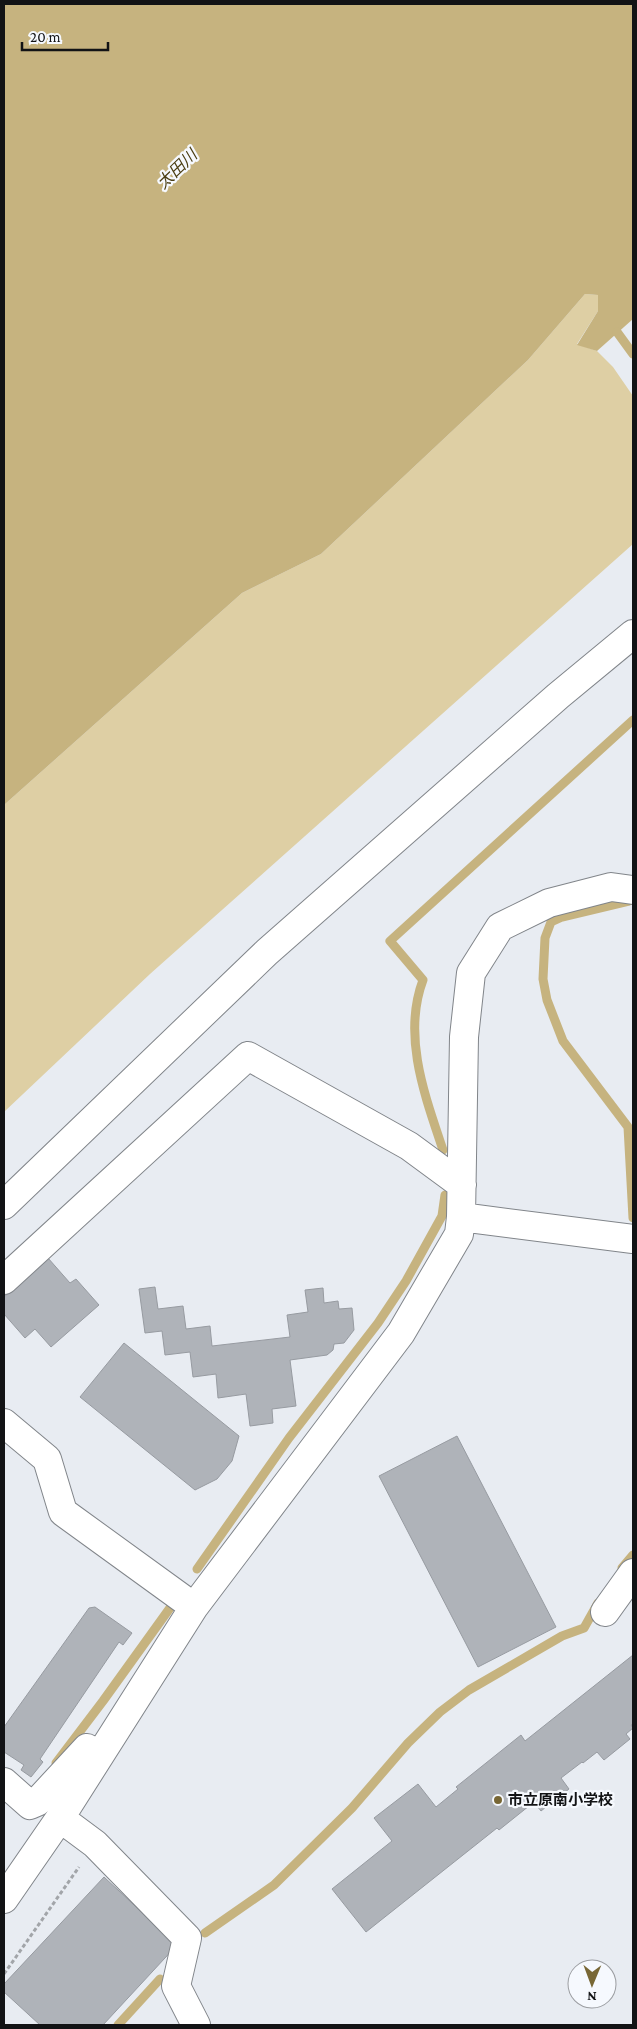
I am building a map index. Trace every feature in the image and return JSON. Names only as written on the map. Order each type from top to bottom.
[{"type":"street","points":[[4,1205],[267,952],[558,696],[633,634]]},
{"type":"street","points":[[4,1899],[60,1818],[194,1607],[401,1332],[459,1234],[462,1185],[464,1037],[471,973],[500,927],[558,900],[611,887],[633,890]]},
{"type":"street","points":[[4,1280],[248,1056],[409,1146],[462,1185]]},
{"type":"street","points":[[461,1217],[633,1240]]},
{"type":"street","points":[[4,1423],[47,1459],[63,1512],[194,1607]]},
{"type":"street","points":[[605,1612],[633,1573]]},
{"type":"street","points":[[4,1782],[30,1805],[38,1802],[88,1748],[99,1756]]},
{"type":"street","points":[[60,1818],[95,1844],[187,1938],[176,1986],[196,2025]]},
{"type":"path","points":[[4,1974],[95,1844]]},
{"type":"shaded area","points":[[585,294],[598,295],[598,311],[577,344],[597,351],[613,367],[633,396],[633,544],[150,974],[4,1112],[4,805],[242,593],[321,554],[528,360]]},
{"type":"water","name":"太田川","points":[[4,4],[633,4],[633,319],[597,351],[577,345],[598,311],[598,295],[585,294],[528,360],[321,554],[242,593],[4,805]]},
{"type":"building","points":[[48,1258],[70,1283],[76,1279],[99,1305],[51,1347],[35,1329],[25,1338],[4,1314],[4,1297]]},
{"type":"building","points":[[155,1287],[158,1309],[183,1306],[186,1329],[210,1326],[212,1346],[290,1337],[287,1315],[308,1312],[305,1290],[323,1288],[324,1303],[338,1301],[339,1309],[352,1308],[354,1330],[344,1343],[334,1344],[333,1350],[327,1355],[290,1360],[296,1406],[272,1409],[273,1423],[250,1426],[246,1394],[218,1398],[216,1374],[193,1377],[190,1352],[165,1355],[162,1331],[145,1333],[139,1289]]},
{"type":"building","points":[[124,1343],[239,1436],[232,1461],[217,1479],[195,1490],[80,1397]]},
{"type":"building","points":[[457,1436],[556,1627],[478,1667],[379,1476]]},
{"type":"building","points":[[95,1607],[132,1633],[123,1645],[119,1642],[40,1759],[43,1762],[31,1777],[21,1770],[24,1765],[4,1752],[4,1727],[89,1608]]},
{"type":"building","points":[[633,1655],[633,1724],[631,1725],[633,1728],[626,1734],[630,1739],[604,1760],[597,1752],[582,1762],[561,1778],[569,1789],[541,1811],[534,1802],[499,1830],[497,1828],[366,1932],[332,1889],[392,1841],[374,1818],[418,1784],[436,1807],[458,1789],[456,1787],[521,1735],[525,1741]]},
{"type":"building","points":[[104,1877],[177,1945],[103,2025],[40,2025],[4,1992],[4,1984]]},
{"type":"waterway","points":[[617,332],[633,354]]},
{"type":"waterway","points":[[443,1150],[423,1087],[415,1044],[417,1001],[423,980],[390,941],[633,720]]},
{"type":"waterway","points":[[629,901],[562,917],[551,922],[545,938],[543,979],[547,1000],[563,1041],[628,1127],[633,1218]]},
{"type":"waterway","points":[[197,1569],[289,1438],[378,1323],[406,1281],[442,1216],[445,1195]]},
{"type":"waterway","points":[[622,1568],[633,1555]]},
{"type":"waterway","points":[[56,1763],[175,1601]]},
{"type":"waterway","points":[[205,1933],[274,1885],[352,1808],[408,1743],[440,1712],[469,1690],[562,1636],[584,1628],[598,1603]]},
{"type":"waterway","points":[[118,2025],[160,1979]]},
{"type":"place","name":"市立原南小学校","points":[[498,1800]]}]
